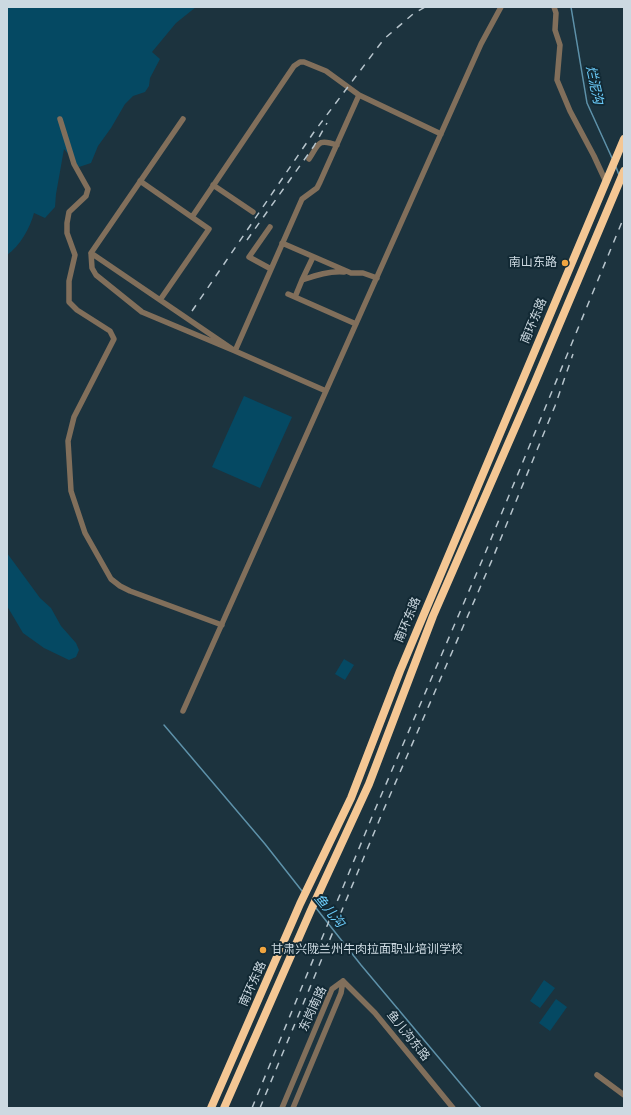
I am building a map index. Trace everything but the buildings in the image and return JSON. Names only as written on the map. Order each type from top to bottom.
[{"type":"highway","name":"南环东路","points":[[211,1108],[302,900],[358,780],[400,672],[624,139]]},
{"type":"highway","name":"南环东路","points":[[224,1108],[311,910],[369,784],[434,616],[624,171]]},
{"type":"highway","points":[[358,780],[369,784]]},
{"type":"street","points":[[183,711],[481,44],[501,7]]},
{"type":"street","points":[[554,7],[556,13],[555,30],[560,45],[557,80],[570,111],[608,180]]},
{"type":"street","points":[[192,217],[294,66],[297,64],[304,62],[326,71],[359,95],[441,134]]},
{"type":"street","points":[[235,351],[302,199],[317,188],[359,95]]},
{"type":"street","points":[[60,119],[74,164],[88,189],[86,196],[69,212],[67,223],[67,234],[75,255],[69,282],[69,302],[77,310],[110,331],[114,339],[74,416],[68,441],[71,491],[85,533],[111,579],[130,591],[222,625]]},
{"type":"street","points":[[183,119],[91,253],[92,268],[96,275],[142,312],[235,351],[326,392]]},
{"type":"street","points":[[309,160],[322,141],[337,144]]},
{"type":"street","points":[[140,181],[209,229],[160,300]]},
{"type":"street","points":[[213,185],[253,212]]},
{"type":"street","points":[[270,227],[249,257],[271,269]]},
{"type":"street","points":[[282,243],[351,273]]},
{"type":"street","points":[[91,253],[235,351]]},
{"type":"street","points":[[295,297],[313,257]]},
{"type":"street","points":[[302,280],[318,274],[335,271],[364,273],[377,278]]},
{"type":"street","points":[[288,294],[356,324]]},
{"type":"street","name":"东岗南路","points":[[282,1108],[332,989],[343,981]]},
{"type":"street","name":"东岗南路","points":[[293,1108],[341,993],[343,981]]},
{"type":"street","name":"鱼儿沟东路","points":[[343,981],[375,1013],[453,1108]]},
{"type":"street","points":[[597,1075],[624,1095]]},
{"type":"shaded area","points":[[7,7],[196,7],[176,23],[152,52],[160,59],[150,78],[149,86],[145,92],[133,96],[125,104],[111,128],[98,146],[91,163],[79,167],[64,149],[55,207],[45,218],[34,213],[24,236],[16,247],[7,255]]},
{"type":"shaded area","points":[[244,396],[292,417],[260,488],[212,467]]},
{"type":"shaded area","points":[[7,553],[40,598],[51,608],[61,626],[76,643],[79,650],[76,657],[69,660],[44,648],[23,633],[7,606]]},
{"type":"shaded area","points":[[344,659],[354,665],[345,680],[335,674]]},
{"type":"shaded area","points":[[544,980],[555,988],[540,1008],[530,1001]]},
{"type":"shaded area","points":[[556,999],[567,1007],[550,1031],[539,1023]]},
{"type":"waterway","name":"烂泥沟","points":[[571,7],[587,103],[612,158]]},
{"type":"waterway","name":"烂泥沟","points":[[616,167],[619,175]]},
{"type":"waterway","name":"鱼儿沟","points":[[164,725],[265,844],[302,891]]},
{"type":"waterway","name":"鱼儿沟","points":[[316,908],[361,965],[481,1108]]},
{"type":"railway","points":[[192,311],[314,132],[384,39],[413,14],[425,7]]},
{"type":"railway","points":[[247,240],[314,146],[327,123]]},
{"type":"railway","points":[[252,1108],[374,812],[484,556],[624,217]]},
{"type":"railway","points":[[260,1108],[381,816],[492,560],[555,406],[573,354]]},
{"type":"place","name":"南山东路","points":[[565,263]]},
{"type":"place","name":"甘肃兴陇兰州牛肉拉面职业培训学校","points":[[263,950]]}]
